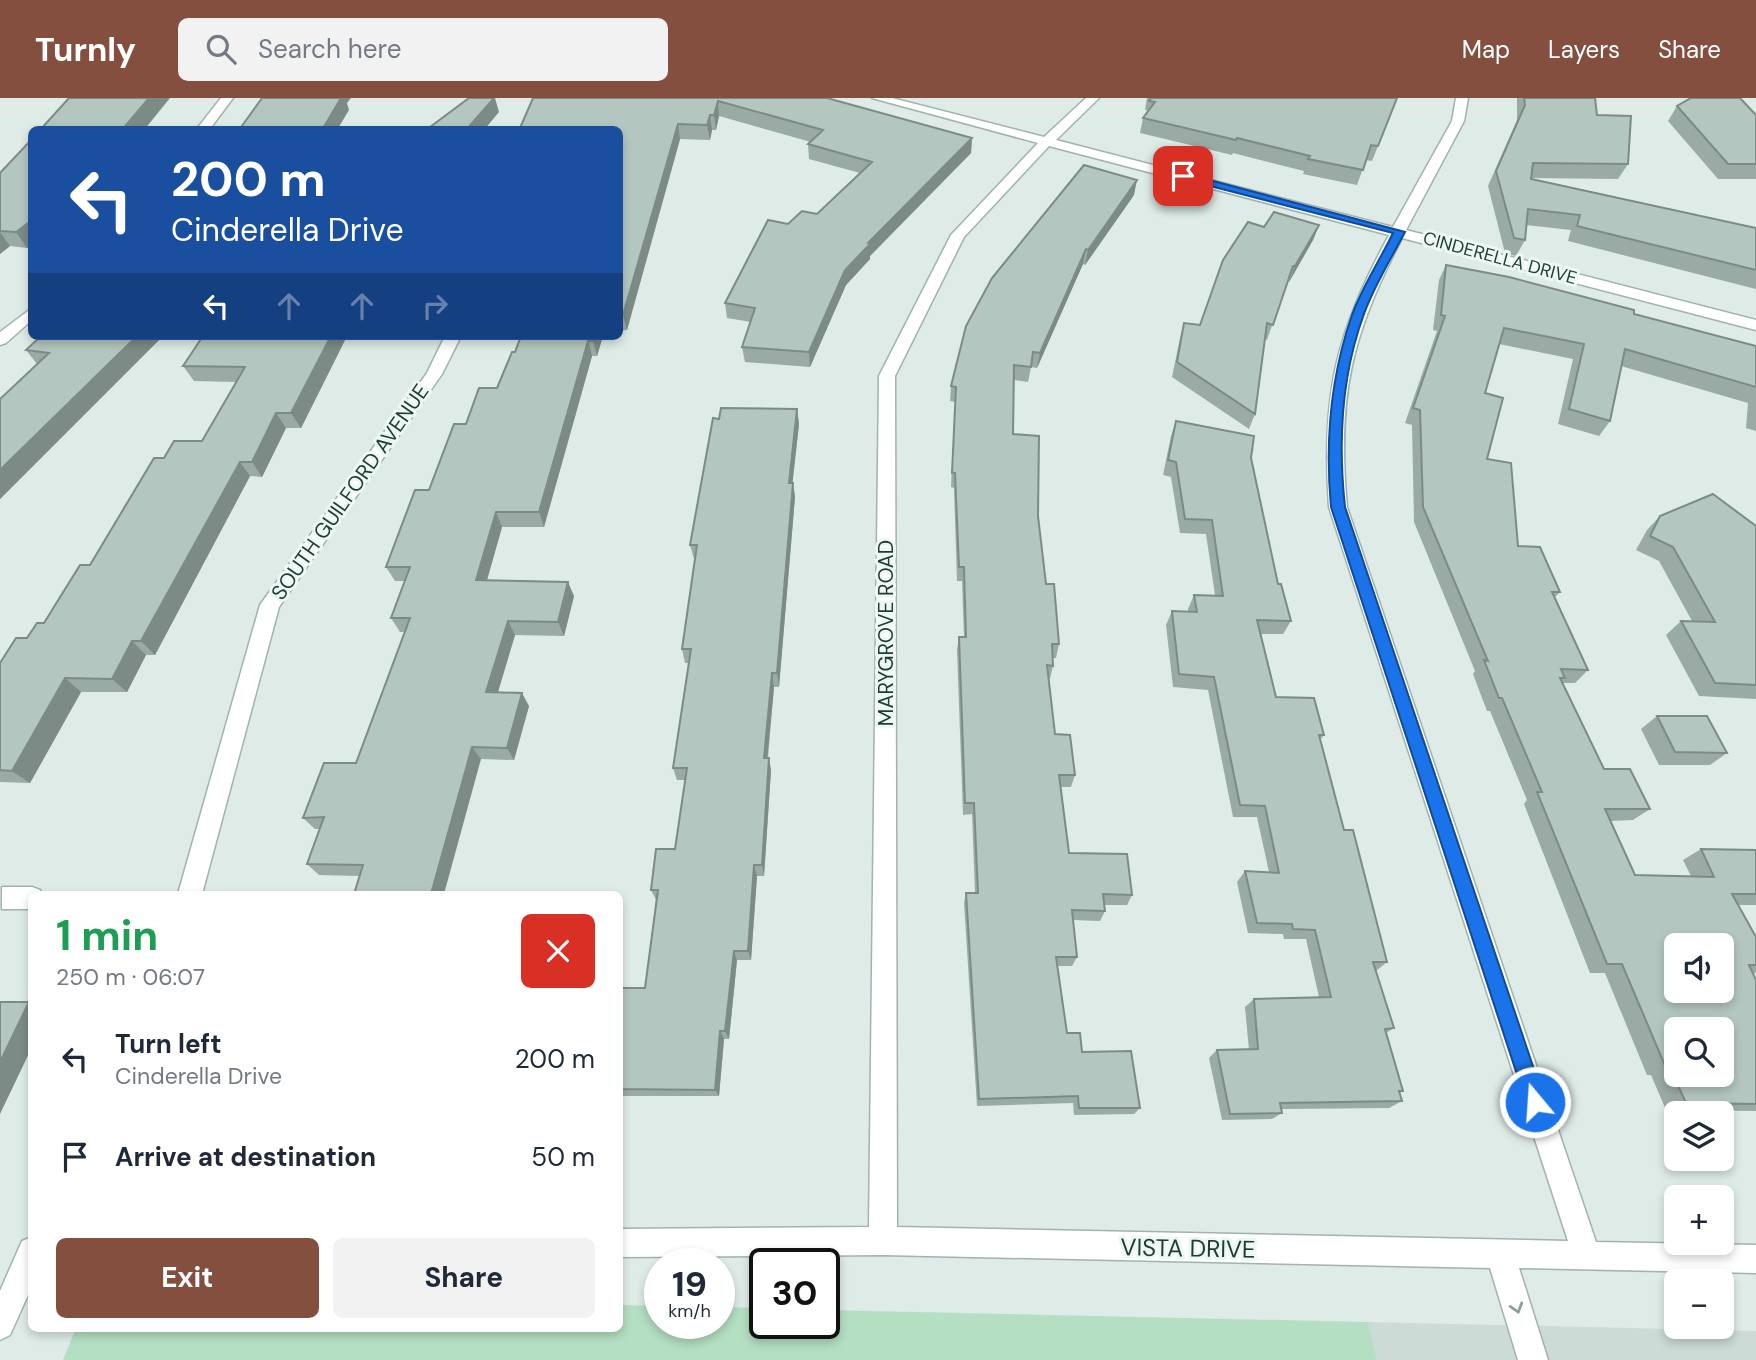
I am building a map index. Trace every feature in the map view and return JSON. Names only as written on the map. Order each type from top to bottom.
[{"type":"street","points":[[205,126],[227,98]]},
{"type":"street","name":"CINDERELLA DRIVE","points":[[878,98],[1756,325]]},
{"type":"street","name":"MARYGROVE ROAD","points":[[883,1241],[887,376],[958,235],[1047,141],[1093,98]]},
{"type":"street","points":[[1462,98],[1458,121],[1358,313],[1340,379],[1333,457],[1338,507],[1587,1257]]},
{"type":"street","points":[[0,340],[28,316]]},
{"type":"street","name":"SOUTH GUILFORD AVENUE","points":[[191,891],[270,605],[435,374],[451,340]]},
{"type":"street","points":[[2,898],[28,898]]},
{"type":"street","name":"VISTA DRIVE","points":[[623,1243],[883,1241],[1756,1259]]},
{"type":"street","points":[[1501,1255],[1533,1360]]},
{"type":"street","points":[[0,1325],[28,1260]]},
{"type":"shaded area","points":[[1368,1322],[1664,1329],[1664,1339],[1734,1339],[1734,1330],[1756,1331],[1756,1360],[1377,1360]]},
{"type":"green space","points":[[623,1305],[644,1306],[644,1339],[735,1339],[735,1307],[749,1308],[749,1339],[840,1339],[840,1310],[1368,1322],[1377,1360],[63,1360],[74,1332],[623,1332]]},
{"type":"building","points":[[69,98],[149,98],[125,126],[44,126]]},
{"type":"building","points":[[262,98],[341,98],[324,126],[242,126]]},
{"type":"building","points":[[469,98],[494,98],[470,126],[431,126]]},
{"type":"building","points":[[533,98],[827,98],[972,138],[868,243],[870,244],[845,270],[809,352],[742,347],[755,308],[725,303],[768,220],[788,224],[802,211],[817,214],[872,162],[808,144],[823,130],[718,101],[714,115],[710,115],[707,125],[678,124],[623,315],[623,126],[521,126]]},
{"type":"building","points":[[1151,98],[1397,98],[1378,146],[1371,145],[1363,170],[1308,159],[1310,156],[1237,138],[1236,140],[1143,118],[1155,102],[1149,101]]},
{"type":"building","points":[[1524,98],[1595,98],[1597,115],[1631,116],[1628,164],[1533,163],[1531,179],[1756,228],[1756,270],[1577,226],[1580,215],[1528,209],[1525,240],[1514,238],[1496,171],[1525,105]]},
{"type":"building","points":[[1691,98],[1740,98],[1756,115],[1756,164],[1728,164],[1677,106]]},
{"type":"building","points":[[28,143],[28,223],[16,232],[0,231],[0,173]]},
{"type":"building","points":[[1084,165],[1137,180],[1088,250],[1086,249],[1040,353],[1033,352],[1031,367],[1014,365],[1013,434],[1039,436],[1038,516],[1046,584],[1054,584],[1059,644],[1052,644],[1053,666],[1047,665],[1055,734],[1070,735],[1075,775],[1059,775],[1069,853],[1127,854],[1132,895],[1103,894],[1105,911],[1072,910],[1077,957],[1056,957],[1067,1033],[1080,1033],[1082,1052],[1131,1051],[1140,1108],[1079,1108],[1078,1096],[979,1099],[966,893],[978,893],[974,803],[965,803],[959,637],[966,637],[964,567],[959,567],[955,473],[952,473],[956,387],[951,386],[966,326],[992,278]]},
{"type":"building","points":[[1274,212],[1319,225],[1293,266],[1273,325],[1267,323],[1255,414],[1177,362],[1184,323],[1200,325],[1223,260],[1248,222],[1264,227]]},
{"type":"building","points":[[1446,265],[1509,277],[1756,346],[1756,387],[1625,349],[1610,421],[1569,409],[1584,344],[1504,328],[1485,393],[1503,398],[1487,459],[1511,463],[1518,546],[1540,547],[1560,592],[1552,592],[1588,670],[1561,669],[1565,678],[1560,678],[1604,769],[1630,769],[1650,809],[1605,809],[1635,875],[1714,877],[1701,849],[1756,850],[1756,894],[1732,894],[1756,937],[1756,965],[1749,965],[1756,980],[1756,1104],[1685,1101],[1679,1087],[1734,1087],[1734,1017],[1664,1017],[1664,1063],[1622,964],[1607,964],[1537,792],[1542,792],[1502,698],[1499,698],[1484,660],[1488,661],[1423,507],[1420,410],[1413,408],[1445,316],[1441,315]]},
{"type":"building","points":[[37,340],[133,340],[0,470],[0,399],[49,353],[26,350]]},
{"type":"building","points":[[200,340],[329,340],[291,413],[276,413],[252,462],[240,462],[141,641],[132,641],[112,679],[65,678],[12,771],[0,770],[0,663],[16,638],[27,638],[37,623],[44,623],[80,565],[90,565],[154,458],[164,458],[174,441],[202,441],[245,367],[183,366]]},
{"type":"building","points":[[520,340],[593,340],[588,341],[539,512],[496,512],[476,580],[568,582],[558,622],[508,621],[486,692],[522,693],[507,748],[472,747],[432,891],[355,891],[363,865],[307,864],[324,817],[303,818],[324,763],[356,763],[410,618],[391,618],[410,567],[386,567],[415,490],[429,490],[454,424],[466,424],[479,388],[497,388],[512,352],[515,352]]},
{"type":"building","points":[[721,408],[797,409],[789,483],[793,483],[777,673],[772,673],[764,758],[769,758],[762,865],[754,865],[748,951],[734,951],[725,1031],[720,1031],[715,1090],[623,1089],[623,988],[645,988],[658,890],[651,890],[656,849],[675,849],[687,768],[673,768],[691,649],[682,649],[697,545],[690,545],[713,418],[719,419]]},
{"type":"building","points":[[1176,421],[1254,436],[1251,458],[1278,584],[1281,584],[1291,621],[1257,620],[1276,697],[1314,698],[1324,735],[1319,735],[1344,830],[1353,830],[1387,962],[1373,962],[1394,1028],[1385,1029],[1403,1091],[1399,1091],[1402,1101],[1280,1103],[1282,1113],[1230,1114],[1217,1050],[1258,1049],[1254,999],[1331,997],[1315,930],[1293,929],[1292,924],[1257,923],[1245,871],[1279,873],[1265,806],[1240,805],[1214,677],[1179,674],[1172,611],[1197,612],[1194,595],[1223,596],[1212,520],[1185,519],[1176,462],[1168,460]]},
{"type":"building","points":[[1713,494],[1756,526],[1756,685],[1715,683],[1681,621],[1715,622],[1673,547],[1650,536],[1660,516]]},
{"type":"building","points":[[1657,716],[1707,716],[1727,753],[1675,752]]},
{"type":"building","points":[[0,1002],[28,1002],[28,1004],[0,1062]]},
{"type":"route","points":[[1183,176],[1400,232],[1358,313],[1340,379],[1333,457],[1338,507],[1535,1102]]}]
